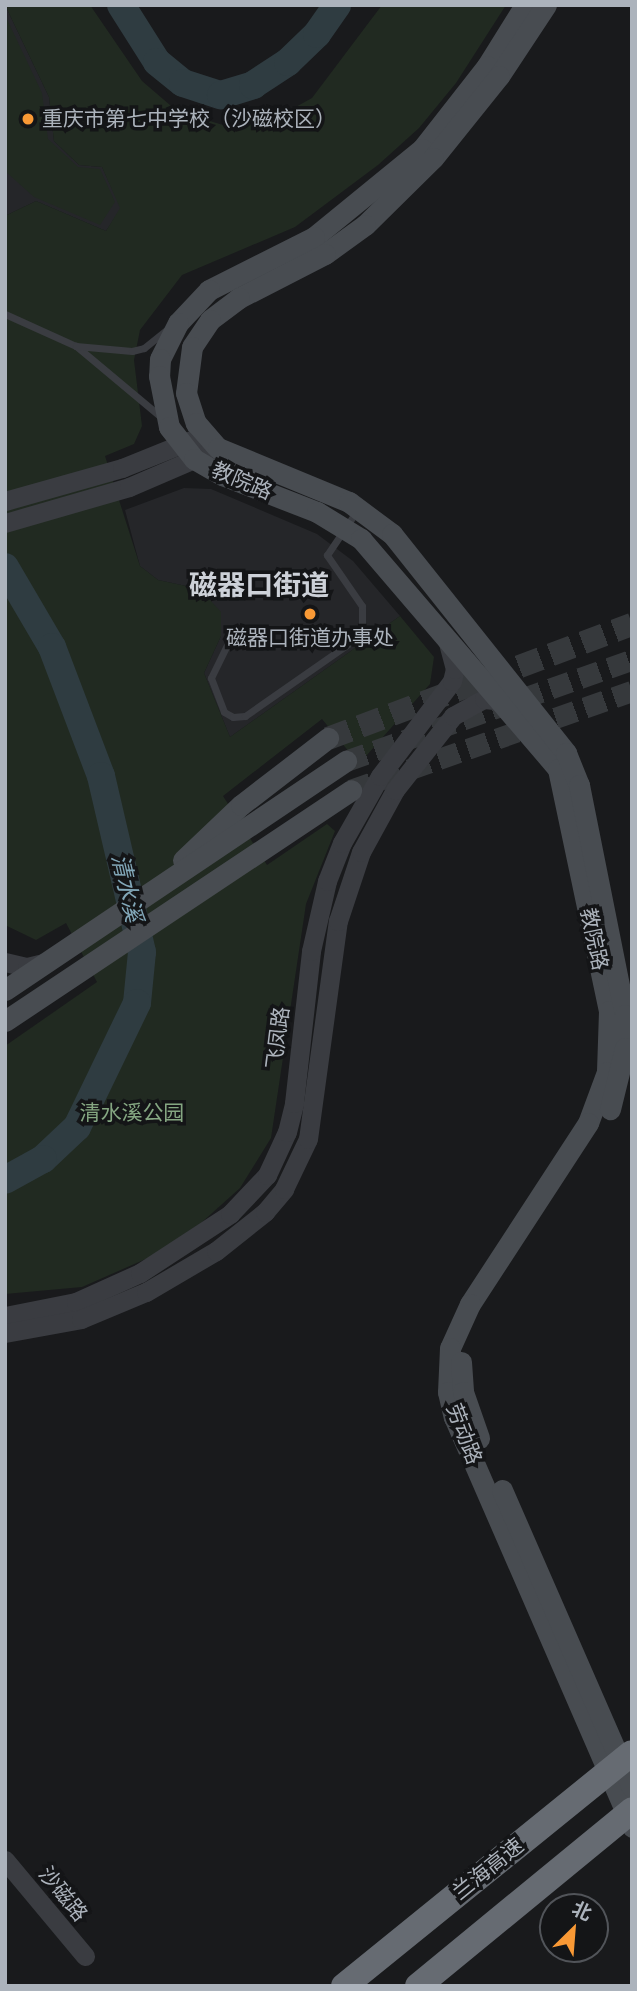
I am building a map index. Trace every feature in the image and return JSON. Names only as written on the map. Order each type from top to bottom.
[{"type":"highway","name":"兰海高速","points":[[344,1986],[632,1753]]},
{"type":"highway","points":[[418,1986],[632,1811]]},
{"type":"main road","points":[[181,443],[160,394],[160,359],[192,305],[209,290],[314,237],[422,149],[487,66],[525,5]]},
{"type":"main road","name":"教院路","points":[[546,5],[499,76],[433,158],[365,225],[325,254],[239,298],[210,320],[192,347],[185,376],[190,408],[211,441],[359,509],[392,534],[554,734],[574,766],[617,1013]]},
{"type":"main road","name":"教院路","points":[[181,443],[345,527],[379,556],[558,769],[617,1013]]},
{"type":"main road","points":[[144,897],[241,805],[328,738]]},
{"type":"main road","points":[[5,990],[346,761]]},
{"type":"main road","points":[[5,1021],[74,979],[351,790]]},
{"type":"main road","name":"劳动路","points":[[617,1013],[625,1048],[612,1105],[600,1131],[480,1312],[463,1351],[460,1371],[470,1416],[597,1721],[632,1827]]},
{"type":"main road","name":"劳动路","points":[[597,1721],[632,1787]]},
{"type":"street","points":[[5,500],[122,468],[181,443],[211,441]]},
{"type":"street","points":[[5,523],[129,487],[181,443]]},
{"type":"street","name":"飞凤路","points":[[5,1315],[76,1302],[140,1273],[230,1214],[267,1175],[288,1132],[294,1103],[311,951],[327,881],[342,843],[380,776],[452,681],[454,656],[447,637]]},
{"type":"street","points":[[5,1333],[81,1319],[146,1292],[216,1251],[265,1212],[284,1189],[308,1139],[336,932],[361,852],[401,781],[453,716],[484,699],[502,701]]},
{"type":"street","points":[[5,962],[27,967],[55,957]]},
{"type":"street","name":"沙磁路","points":[[5,1860],[85,1956]]},
{"type":"lane","points":[[76,346],[132,351],[144,348],[192,305]]},
{"type":"lane","points":[[5,314],[76,346],[152,407],[181,443]]},
{"type":"lane","points":[[241,643],[228,643],[212,672],[211,682],[227,715],[245,716],[304,670],[354,640],[362,627],[362,606],[327,555],[359,509]]},
{"type":"shaded area","name":"重庆市第七中学校（沙磁校区）","points":[[5,5],[49,97],[54,141],[79,165],[102,167],[121,208],[106,231],[36,201],[5,216]]},
{"type":"shaded area","name":"磁器口街道办事处","points":[[184,488],[211,489],[317,534],[353,561],[400,616],[230,737],[204,673],[221,636],[200,589],[158,580],[140,566],[125,510]]},
{"type":"green space","name":"清水溪公园","points":[[5,5],[90,5],[142,81],[177,111],[223,125],[272,120],[312,98],[382,5],[506,5],[456,83],[419,128],[378,165],[295,227],[182,275],[140,330],[134,360],[142,426],[134,444],[105,456],[140,566],[158,580],[200,589],[221,612],[221,636],[204,673],[230,737],[400,616],[434,657],[430,684],[359,764],[322,719],[223,796],[267,865],[327,824],[335,831],[306,904],[271,1138],[240,1188],[201,1223],[148,1258],[82,1287],[5,1294],[5,1046],[97,982],[66,923],[36,940],[7,926],[5,216],[36,201],[106,231],[120,208],[102,167],[79,165],[54,141],[49,97]]},
{"type":"green space","name":"重庆市第七中学校（沙磁校区）","points":[[5,15],[42,93],[48,139],[78,167],[100,169],[115,202],[100,225],[34,197],[5,171]]},
{"type":"waterway","name":"清水溪","points":[[121,5],[157,62],[183,83],[221,95],[253,85],[288,62],[317,34],[337,5]]},
{"type":"waterway","name":"清水溪","points":[[5,567],[52,647],[101,776],[142,952],[137,1003],[77,1127],[43,1159],[5,1180]]},
{"type":"tunnel","points":[[328,738],[632,624]]},
{"type":"tunnel","points":[[346,761],[632,660]]},
{"type":"tunnel","points":[[351,790],[632,691]]},
{"type":"place","name":"重庆市第七中学校（沙磁校区）","points":[[28,119]]},
{"type":"place","name":"磁器口街道办事处","points":[[310,614]]},
{"type":"district","name":"磁器口街道","points":[[259,585]]}]
